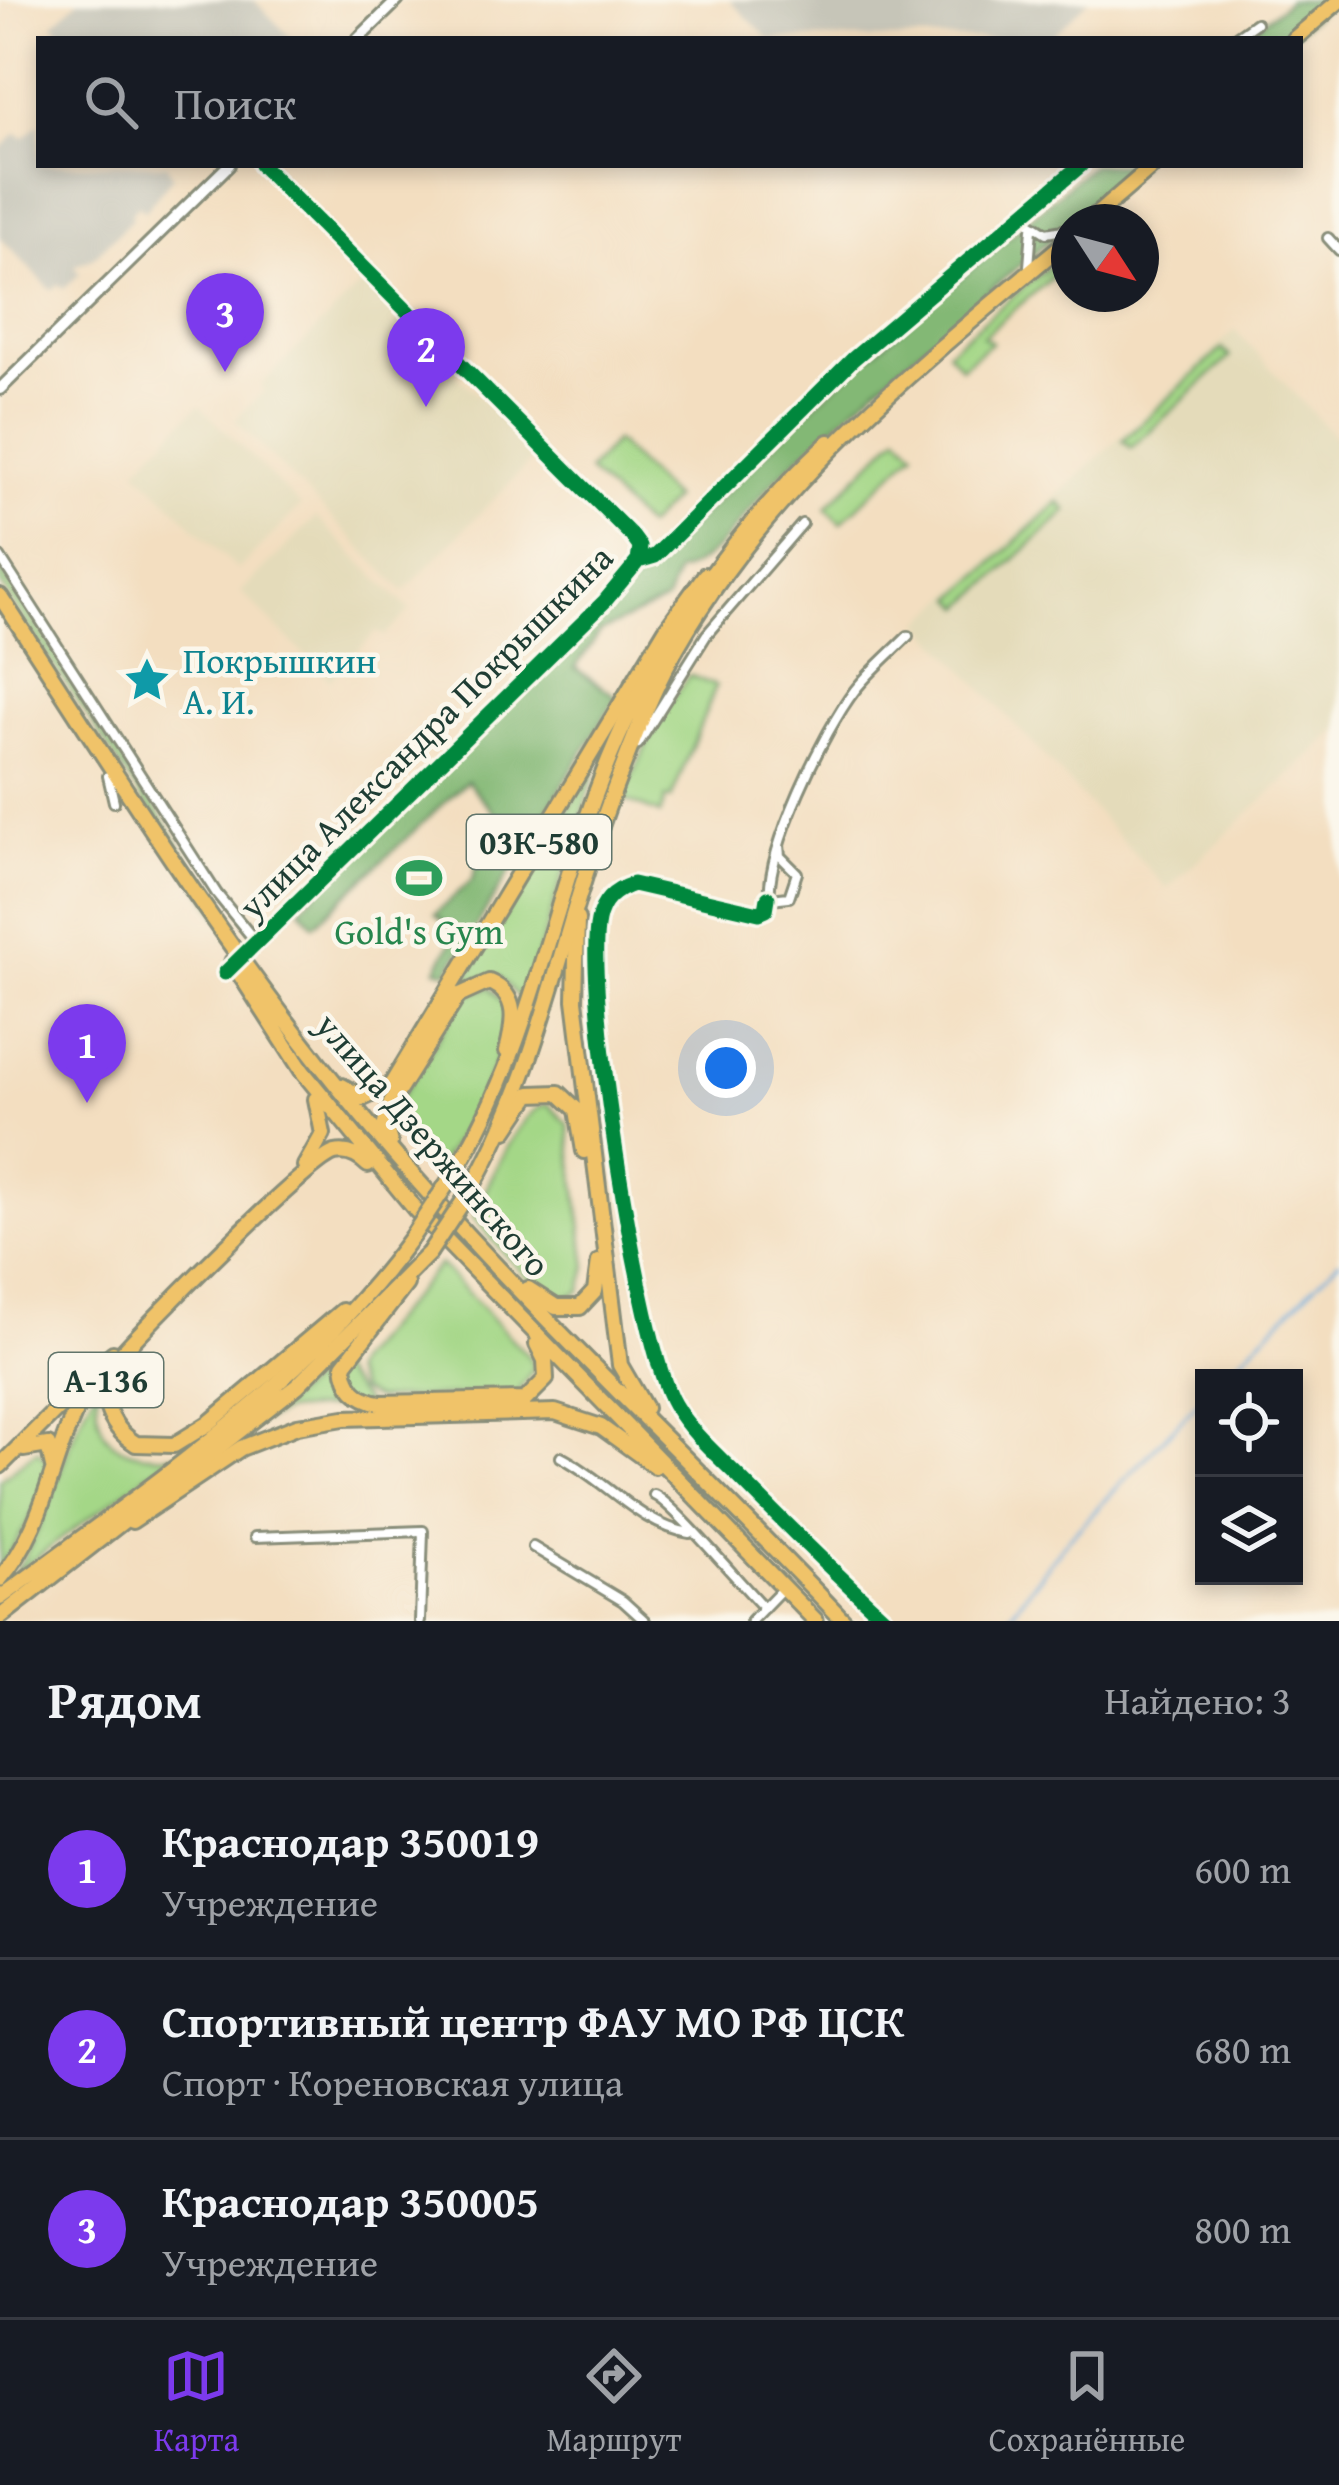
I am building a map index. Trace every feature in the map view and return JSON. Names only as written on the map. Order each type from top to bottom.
[{"type":"main road","points":[[1302,36],[1339,1]]},
{"type":"main road","points":[[1303,37],[1339,10]]},
{"type":"main road","points":[[1105,204],[1147,168]]},
{"type":"main road","name":"03К-580","points":[[324,1070],[363,1098],[391,1084],[666,629],[733,541],[785,483],[1051,248]]},
{"type":"main road","name":"03К-580","points":[[574,887],[666,667],[729,569],[858,424],[1051,249]]},
{"type":"main road","name":"03К-580","points":[[574,887],[593,801],[631,709],[733,541]]},
{"type":"main road","name":"улица Дзержинского","points":[[0,596],[233,965],[399,1157],[693,1469],[844,1621]]},
{"type":"main road","name":"улица Дзержинского","points":[[0,613],[303,1072],[415,1209],[816,1621]]},
{"type":"main road","points":[[574,887],[572,971],[620,1364],[639,1401],[693,1469]]},
{"type":"main road","name":"А-136","points":[[1,1611],[297,1369],[372,1292],[453,1175],[496,1094],[574,887]]},
{"type":"main road","name":"А-136","points":[[472,1188],[536,1032],[574,887]]},
{"type":"main road","name":"А-136","points":[[399,1157],[385,1129],[391,1102],[452,1005],[482,982],[500,987],[514,1010],[496,1094]]},
{"type":"main road","name":"А-136","points":[[4,1462],[312,1158],[323,1126],[303,1072]]},
{"type":"main road","name":"А-136","points":[[454,1250],[543,1352],[546,1378],[532,1396],[380,1403],[351,1389],[346,1360],[425,1258],[530,1094],[560,1093],[577,1110],[600,1265],[595,1291],[575,1308],[551,1305],[488,1252]]},
{"type":"main road","name":"А-136","points":[[410,1239],[330,1323],[196,1432],[174,1445],[151,1448],[115,1426],[105,1398],[113,1363],[322,1159],[338,1152],[360,1158],[415,1209]]},
{"type":"main road","name":"А-136","points":[[108,1537],[297,1385],[425,1258]]},
{"type":"main road","name":"А-136","points":[[0,1579],[25,1544],[84,1393],[117,1349]]},
{"type":"main road","name":"А-136","points":[[1,1611],[221,1458],[297,1426],[344,1418],[519,1411],[570,1414],[601,1427],[716,1518]]},
{"type":"main road","name":"А-136","points":[[4,1462],[32,1444],[47,1445],[54,1457],[52,1484]]},
{"type":"street","points":[[361,36],[398,0]]},
{"type":"street","points":[[1237,36],[1256,23]]},
{"type":"street","points":[[0,389],[226,168]]},
{"type":"street","points":[[264,168],[632,536],[640,547],[638,561]]},
{"type":"street","name":"улица Александра Покрышкина","points":[[233,965],[605,602],[638,561],[656,556],[853,359],[1078,168]]},
{"type":"street","points":[[1021,217],[1032,228],[1051,233]]},
{"type":"street","points":[[1030,266],[1032,228]]},
{"type":"street","points":[[1328,238],[1339,250]]},
{"type":"street","points":[[617,782],[707,634],[802,524]]},
{"type":"street","points":[[0,557],[217,894],[256,942]]},
{"type":"street","points":[[881,1621],[884,1618],[702,1439],[674,1404],[648,1329],[596,999],[596,940],[607,899],[622,888],[642,884],[753,912],[766,910],[779,845],[845,704],[908,636]]},
{"type":"street","points":[[108,776],[114,802]]},
{"type":"street","points":[[769,898],[789,898],[796,873],[780,856],[779,845]]},
{"type":"street","points":[[561,1457],[591,1473],[662,1528],[691,1534]]},
{"type":"street","points":[[654,1495],[669,1502],[691,1534],[764,1608]]},
{"type":"street","points":[[255,1538],[423,1531],[420,1621]]},
{"type":"street","points":[[533,1547],[623,1601],[645,1621]]},
{"type":"street","points":[[751,1621],[783,1588]]},
{"type":"shaded area","points":[[79,0],[254,0],[289,36],[66,36],[53,24]]},
{"type":"shaded area","points":[[729,0],[1089,0],[1052,36],[766,36]]},
{"type":"shaded area","points":[[36,127],[36,168],[168,168],[173,176],[145,211],[138,205],[130,214],[133,218],[94,257],[74,266],[80,273],[64,289],[58,284],[51,290],[0,238],[0,149],[17,133],[24,138]]},
{"type":"shaded area","points":[[363,283],[538,454],[404,591],[235,420],[264,391],[260,386]]},
{"type":"shaded area","points":[[1235,330],[1339,441],[1339,729],[1167,889],[921,623]]},
{"type":"shaded area","points":[[199,405],[301,506],[238,570],[136,469]]},
{"type":"shaded area","points":[[316,517],[410,610],[385,636],[376,632],[330,680],[241,592]]},
{"type":"green space","points":[[1289,0],[1334,0],[1292,36],[1247,36]]},
{"type":"green space","points":[[1089,168],[1135,168],[1093,204],[1051,204],[1051,239],[825,433],[770,485],[707,557],[677,572],[666,601],[600,632],[575,668],[617,697],[448,972],[437,969],[457,932],[435,914],[473,879],[478,860],[507,828],[467,781],[314,925],[300,908],[821,398]]},
{"type":"green space","points":[[1051,265],[1051,278],[983,336],[992,342],[961,367],[947,351]]},
{"type":"green space","points":[[1222,349],[1230,357],[1131,448],[1123,440]]},
{"type":"green space","points":[[899,434],[915,451],[841,523],[826,508]]},
{"type":"green space","points":[[615,441],[673,499],[646,527],[588,471]]},
{"type":"green space","points":[[1059,502],[1067,511],[963,607],[955,598]]},
{"type":"green space","points":[[0,568],[237,933],[235,940],[0,583]]},
{"type":"green space","points":[[689,675],[716,686],[671,799],[666,798],[660,814],[622,799],[660,716]]},
{"type":"green space","points":[[598,762],[522,1002],[499,976],[465,980]]},
{"type":"green space","points":[[490,987],[509,1009],[499,1053],[470,1116],[433,1173],[407,1144],[398,1102],[464,996]]},
{"type":"green space","points":[[548,1104],[568,1124],[587,1267],[581,1290],[568,1296],[538,1286],[473,1217],[515,1134],[537,1109]]},
{"type":"green space","points":[[440,1264],[529,1357],[534,1368],[517,1393],[377,1399],[360,1391],[351,1372],[355,1362]]},
{"type":"green space","points":[[339,1359],[339,1372],[368,1405],[286,1411],[261,1422]]},
{"type":"green space","points":[[99,1384],[99,1420],[113,1442],[138,1454],[174,1455],[13,1575],[39,1528],[75,1431]]},
{"type":"green space","points":[[37,1450],[48,1462],[42,1490],[0,1568],[0,1480]]},
{"type":"waterway","points":[[1231,1369],[1339,1261]]},
{"type":"waterway","points":[[1005,1621],[1063,1545],[1195,1406]]},
{"type":"cycle path","points":[[264,168],[632,536],[640,547],[638,561]]},
{"type":"cycle path","points":[[225,973],[605,601],[638,561],[655,556],[853,359],[1077,168]]},
{"type":"cycle path","points":[[768,898],[766,910],[759,913],[633,884],[615,893],[602,908],[596,958],[599,1016],[618,1166],[646,1313],[674,1404],[704,1443],[884,1618],[881,1621]]},
{"type":"place","name":"Краснодар 350005","points":[[225,372]]},
{"type":"place","name":"Спортивный центр ФАУ МО РФ ЦСК","points":[[426,407]]},
{"type":"place","name":"Покрышкин А. И.","points":[[147,680]]},
{"type":"place","name":"Gold's Gym","points":[[419,878]]},
{"type":"place","name":"Краснодар 350019","points":[[87,1103]]}]
